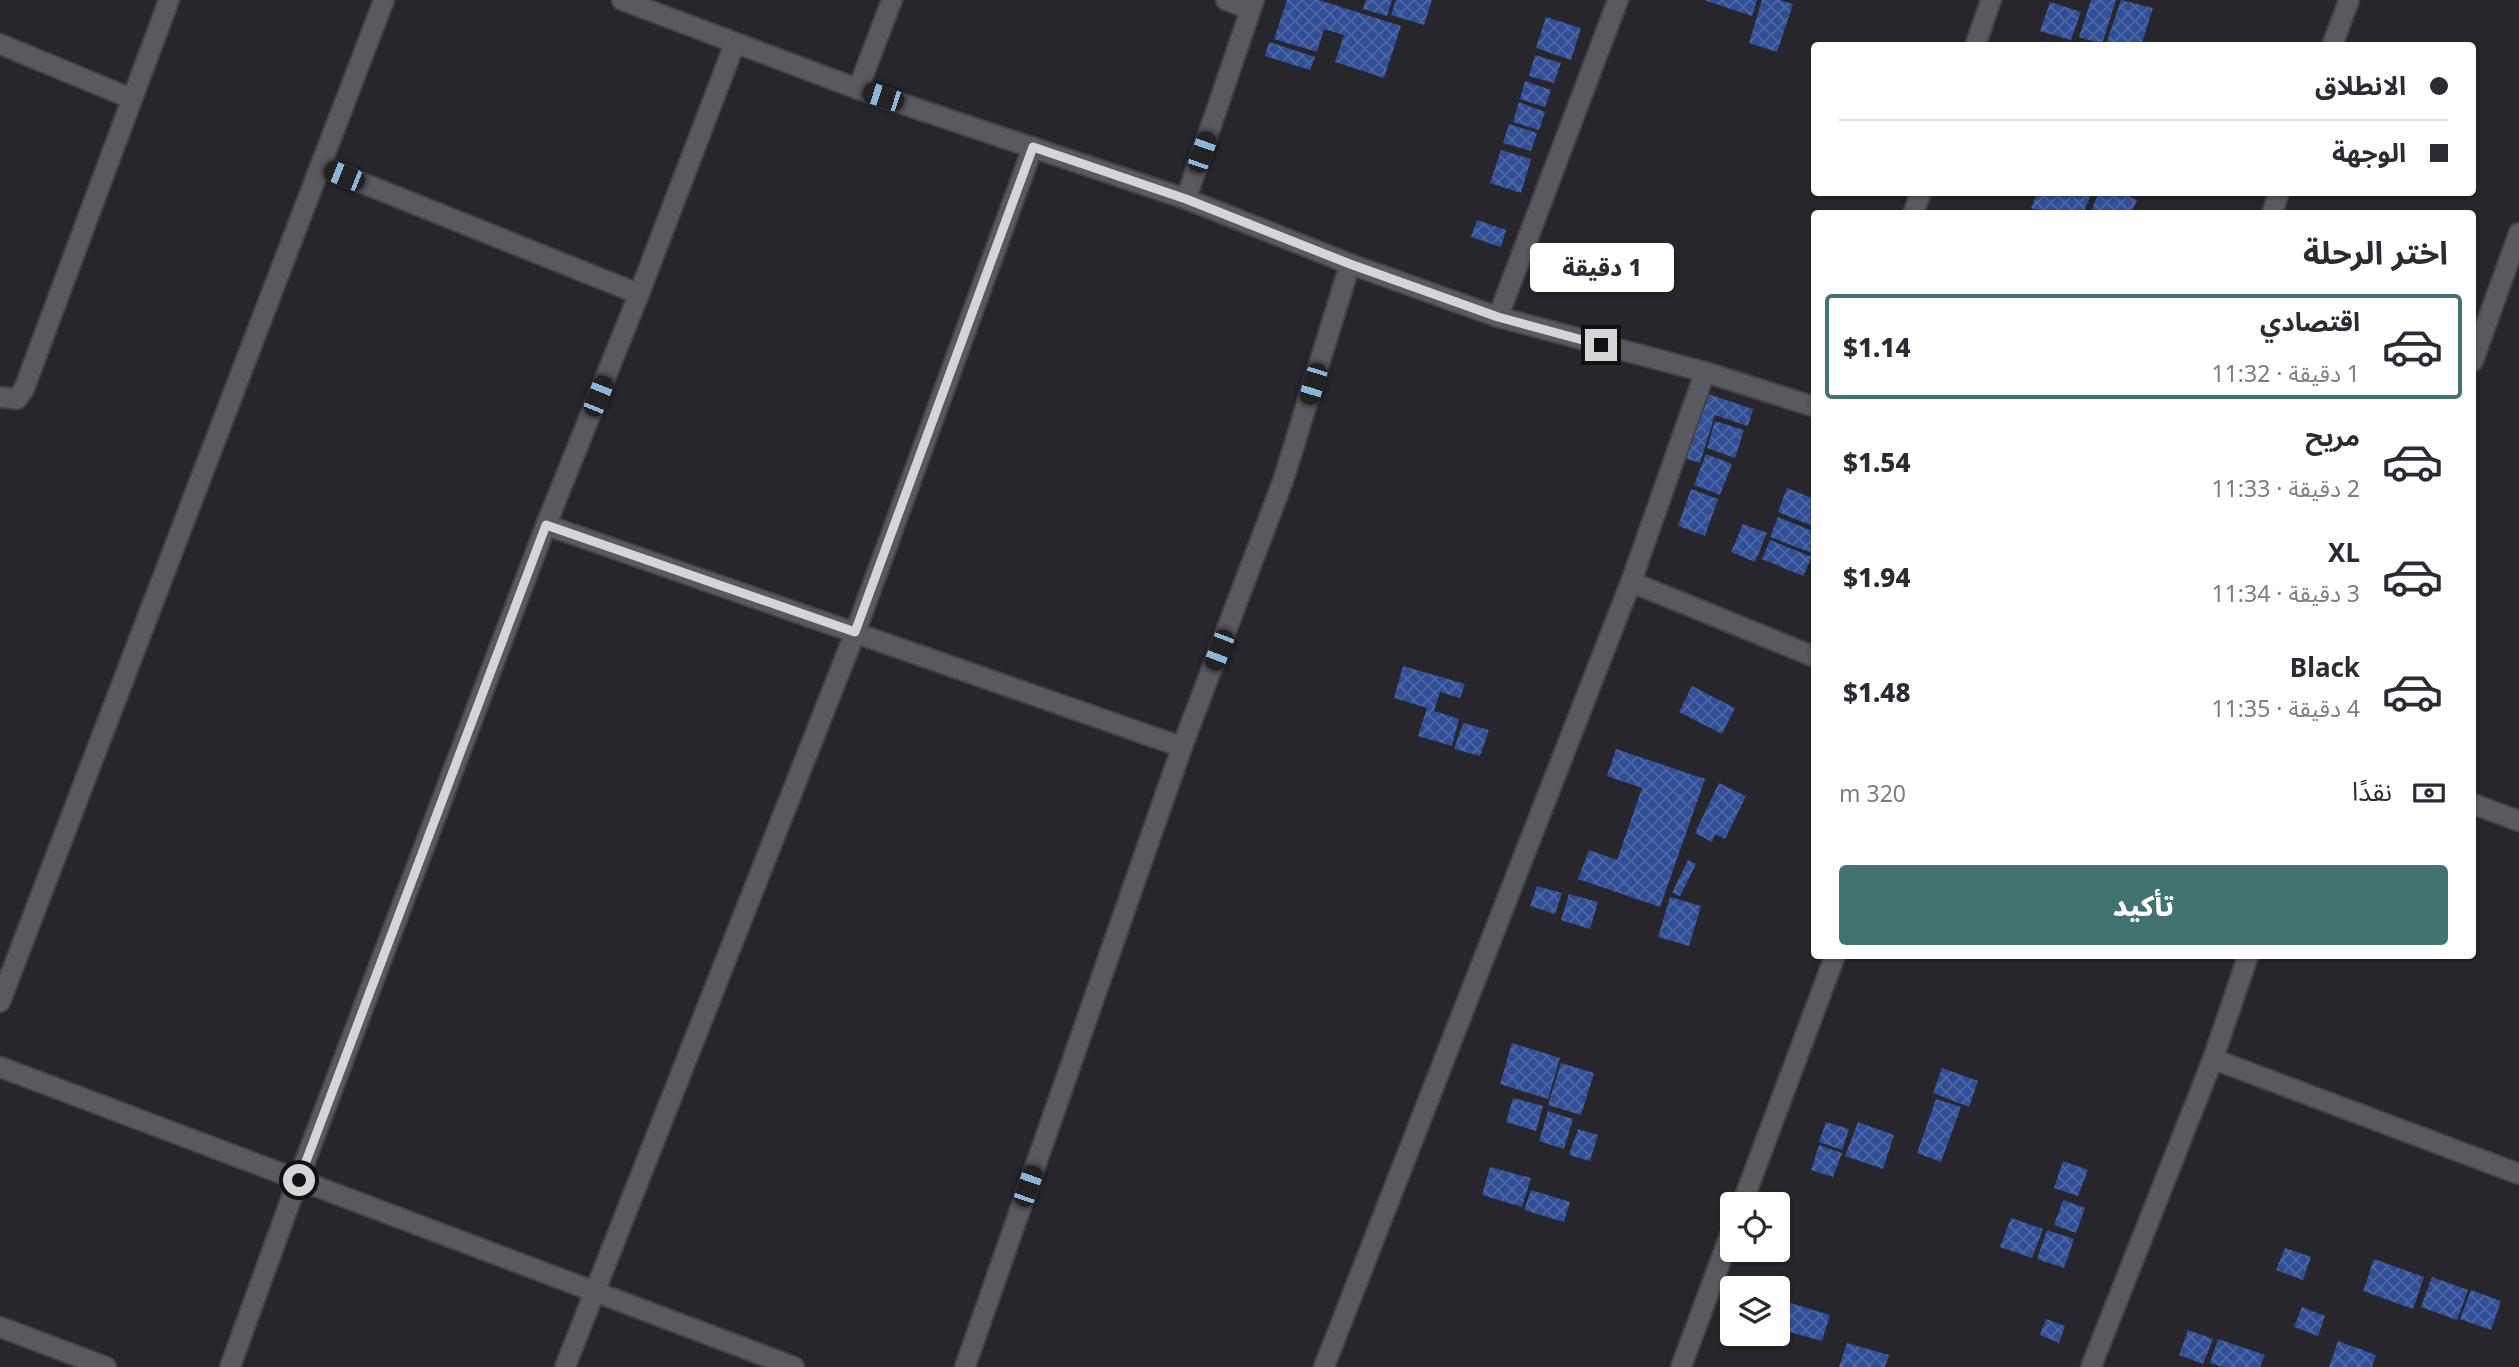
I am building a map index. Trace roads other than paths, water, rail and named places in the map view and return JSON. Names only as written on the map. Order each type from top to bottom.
[{"type":"street","points":[[0,397],[17,398],[24,389],[169,0]]},
{"type":"street","points":[[0,1002],[384,0]]},
{"type":"street","points":[[622,0],[858,89],[1186,199],[1350,264],[1498,317],[1705,372],[1811,406]]},
{"type":"street","points":[[858,89],[892,0]]},
{"type":"street","points":[[1186,199],[1252,4],[1226,0]]},
{"type":"street","points":[[1498,317],[1618,0]]},
{"type":"street","points":[[1976,42],[1991,0]]},
{"type":"street","points":[[2333,42],[2349,0]]},
{"type":"street","points":[[230,1367],[546,525],[639,294],[735,43]]},
{"type":"street","points":[[0,44],[131,98]]},
{"type":"street","points":[[565,1367],[855,632],[1033,147]]},
{"type":"street","points":[[320,166],[639,294]]},
{"type":"street","points":[[2476,353],[2519,233]]},
{"type":"street","points":[[965,1367],[1182,747],[1283,481],[1350,264]]},
{"type":"street","points":[[1324,1367],[1631,582],[1705,372]]},
{"type":"street","points":[[546,525],[1182,747]]},
{"type":"street","points":[[1631,582],[1811,655]]},
{"type":"street","points":[[2476,805],[2519,821]]},
{"type":"street","points":[[1746,1192],[1834,959]]},
{"type":"street","points":[[2091,1367],[2213,1059],[2247,959]]},
{"type":"street","points":[[2213,1059],[2519,1174]]},
{"type":"street","points":[[0,1067],[794,1367]]},
{"type":"street","points":[[1682,1367],[1720,1262]]},
{"type":"street","points":[[0,1327],[106,1367]]}]
